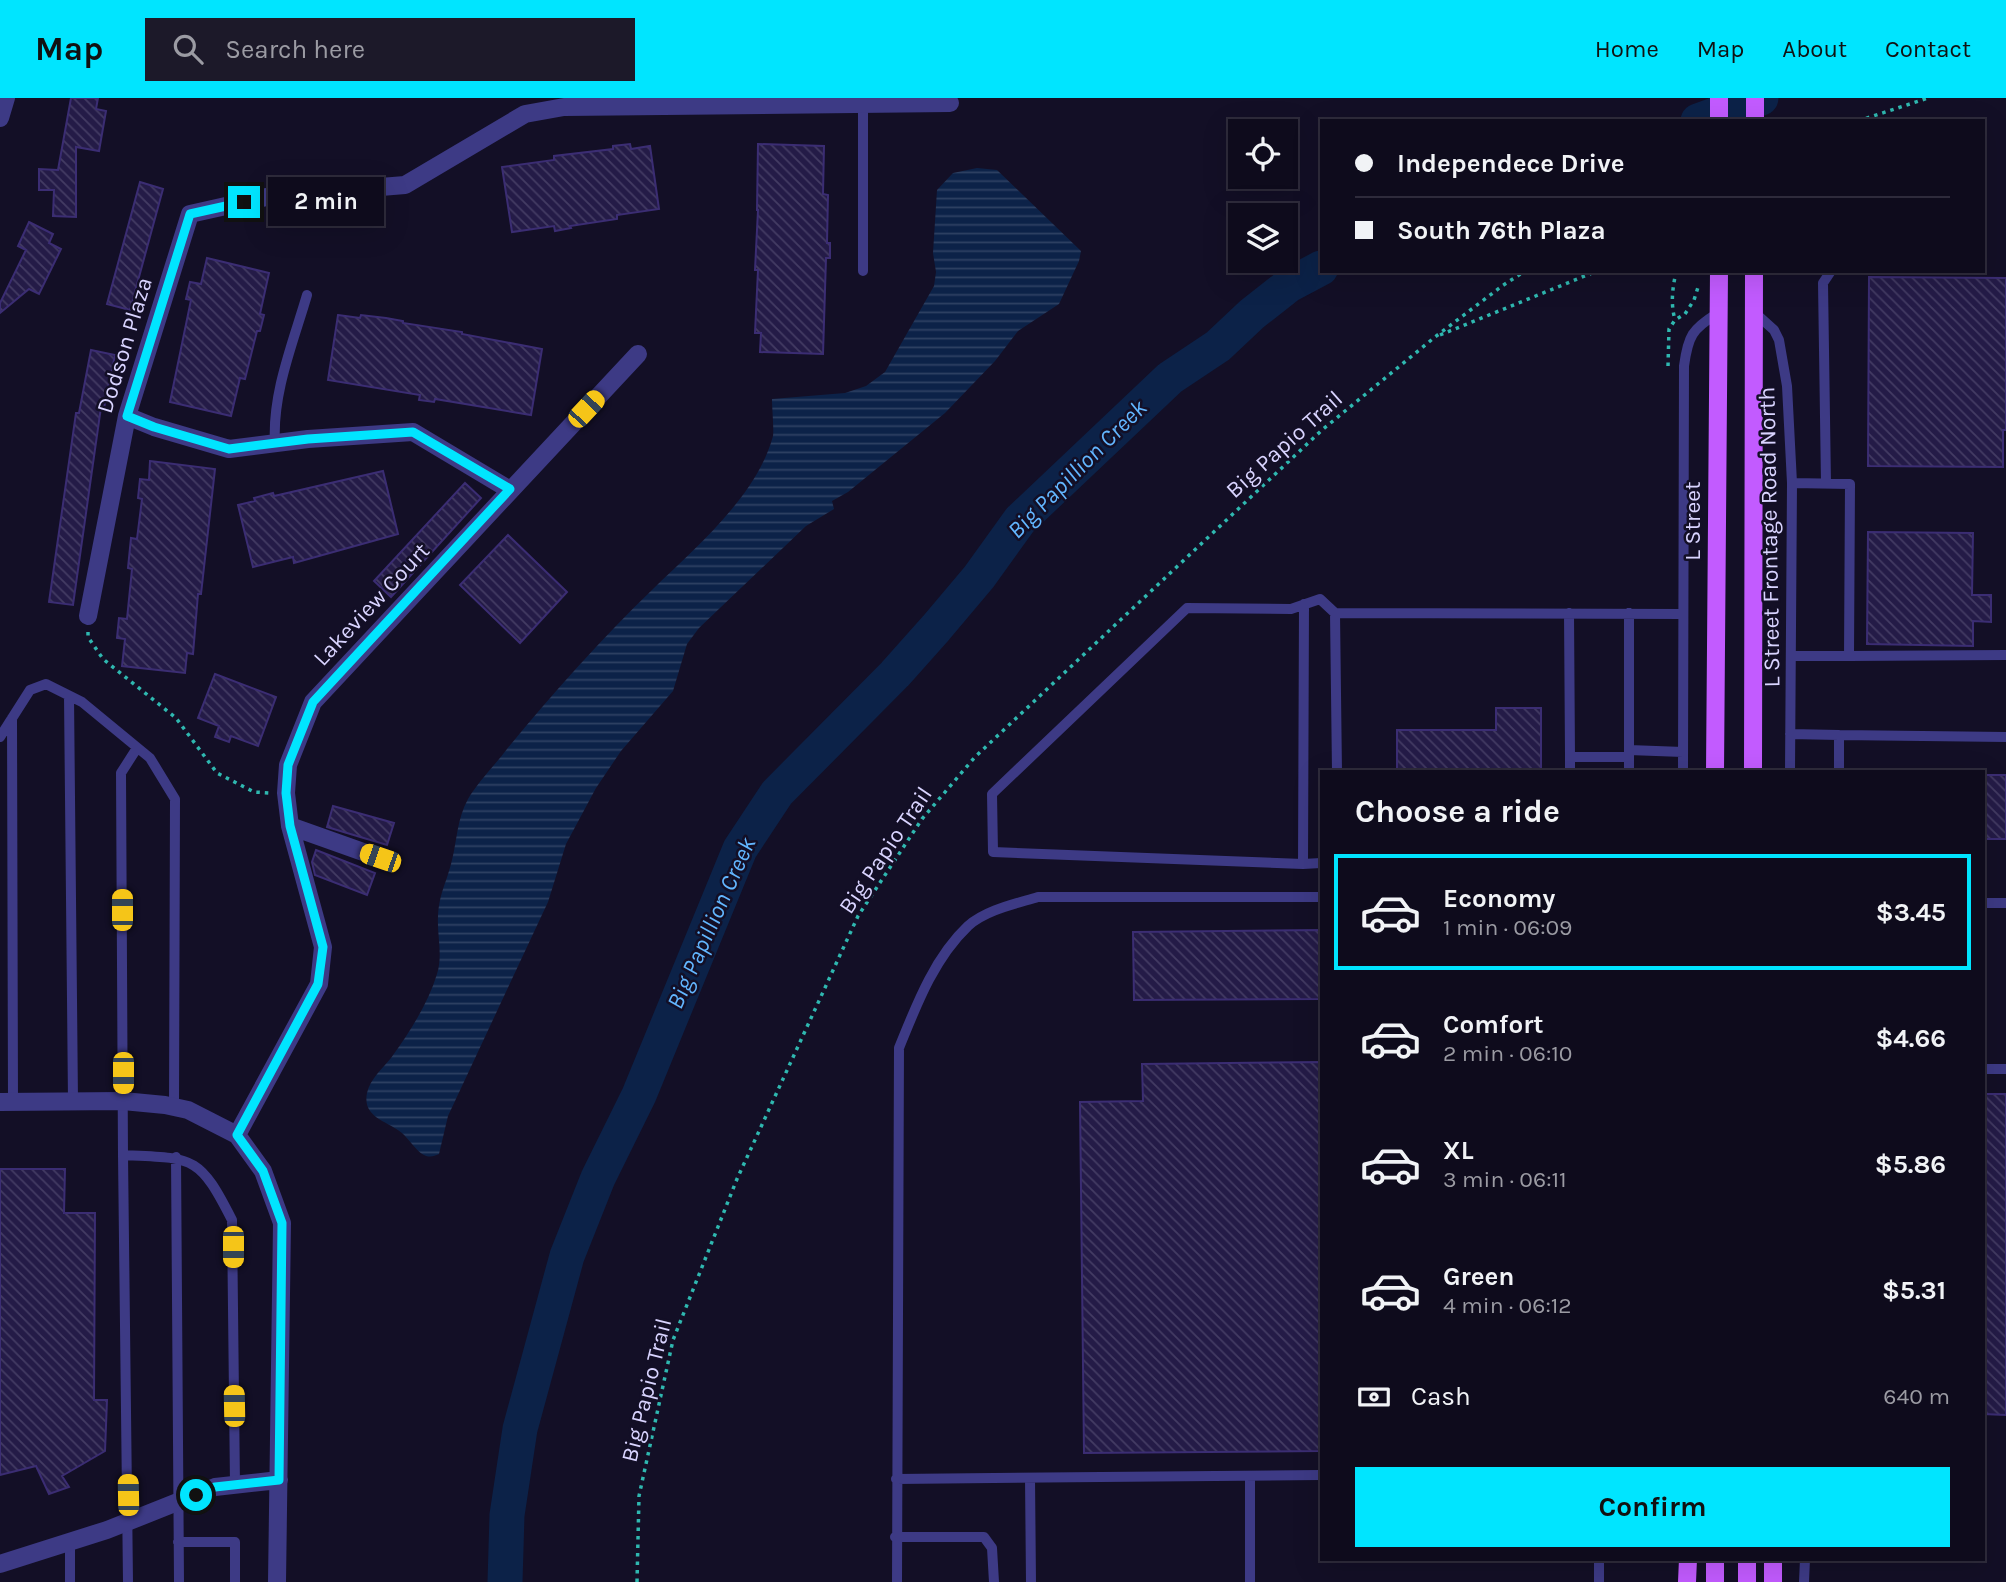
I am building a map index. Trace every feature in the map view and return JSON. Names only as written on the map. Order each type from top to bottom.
[{"type":"main road","points":[[1719,98],[1719,119]]},
{"type":"main road","points":[[1755,98],[1755,119]]},
{"type":"main road","name":"L Street","points":[[1715,770],[1718,273]]},
{"type":"main road","points":[[1753,770],[1754,273]]},
{"type":"main road","points":[[1687,1582],[1688,1561]]},
{"type":"main road","points":[[1715,1561],[1715,1582]]},
{"type":"main road","points":[[1747,1561],[1747,1582]]},
{"type":"main road","points":[[1773,1561],[1773,1582]]},
{"type":"street","points":[[0,118],[6,98]]},
{"type":"street","points":[[564,103],[950,103]]},
{"type":"street","name":"Dodson Plaza","points":[[88,616],[127,416],[190,214],[271,196],[405,185],[525,114],[564,103]]},
{"type":"street","name":"Lakeview Court","points":[[237,1135],[318,984],[323,947],[290,826],[286,793],[288,765],[313,702],[638,354]]},
{"type":"street","points":[[127,416],[154,427],[229,449],[413,432],[510,489]]},
{"type":"street","points":[[290,826],[380,858]]},
{"type":"street","points":[[7,1102],[123,1101],[188,1110],[237,1135],[263,1171],[282,1223],[278,1582]]},
{"type":"street","points":[[0,1564],[70,1542],[215,1487],[279,1480]]},
{"type":"lane","points":[[863,104],[863,271]]},
{"type":"lane","points":[[1826,484],[1824,283],[1830,273]]},
{"type":"lane","points":[[275,443],[273,420],[276,401],[307,295]]},
{"type":"lane","name":"L Street Frontage Road North","points":[[1754,312],[1774,330],[1783,352],[1787,386],[1792,483],[1790,770]]},
{"type":"lane","points":[[1683,770],[1686,347],[1699,324],[1718,313]]},
{"type":"lane","points":[[1792,483],[1850,484],[1849,656]]},
{"type":"lane","points":[[1320,863],[993,852],[992,794],[1187,608],[1291,609],[1320,599],[1335,612],[1684,614]]},
{"type":"lane","points":[[1303,864],[1304,604]]},
{"type":"lane","points":[[1335,612],[1337,770]]},
{"type":"lane","points":[[1569,613],[1570,770]]},
{"type":"lane","points":[[1629,614],[1629,770]]},
{"type":"lane","points":[[1791,656],[2006,655]]},
{"type":"lane","points":[[0,737],[30,690],[46,684],[82,702],[149,758],[175,799],[174,1107]]},
{"type":"lane","points":[[69,696],[73,1101]]},
{"type":"lane","points":[[7,1102],[12,717]]},
{"type":"lane","points":[[1790,734],[2006,737]]},
{"type":"lane","points":[[1839,734],[1839,770]]},
{"type":"lane","points":[[128,1582],[121,773],[137,748]]},
{"type":"lane","points":[[1570,757],[1683,752]]},
{"type":"lane","points":[[897,1582],[895,1537],[899,1048],[916,1006],[946,952],[970,925],[1005,907],[1038,897],[1320,897]]},
{"type":"lane","points":[[1985,903],[2006,904]]},
{"type":"lane","points":[[1985,1069],[2006,1069]]},
{"type":"lane","points":[[123,1155],[189,1160],[213,1183],[232,1220],[235,1485]]},
{"type":"lane","points":[[176,1157],[179,1582]]},
{"type":"lane","points":[[896,1479],[1320,1475]]},
{"type":"lane","points":[[1250,1476],[1250,1582]]},
{"type":"lane","points":[[1030,1478],[1031,1582]]},
{"type":"lane","points":[[895,1537],[984,1537],[992,1548],[994,1582]]},
{"type":"lane","points":[[70,1542],[70,1582]]},
{"type":"lane","points":[[178,1542],[235,1542],[235,1582]]},
{"type":"lane","points":[[1599,1561],[1599,1582]]},
{"type":"lane","points":[[1804,1582],[1805,1561]]},
{"type":"path","points":[[1864,119],[1928,98]]},
{"type":"path","name":"Big Papio Trail","points":[[637,1582],[639,1496],[673,1340],[737,1179],[858,916],[922,819],[975,758],[1322,430],[1435,337],[1522,273]]},
{"type":"path","points":[[1435,337],[1592,273]]},
{"type":"path","points":[[1673,273],[1675,277],[1672,310],[1675,320],[1685,314],[1695,300],[1701,278]]},
{"type":"path","points":[[88,616],[88,637],[103,659],[176,718],[217,773],[254,792],[286,793]]},
{"type":"water","points":[[977,168],[997,170],[1081,251],[1059,304],[1018,331],[995,361],[945,413],[848,492],[832,501],[834,509],[806,526],[699,628],[687,644],[673,691],[621,751],[596,788],[566,844],[548,902],[448,1116],[439,1154],[430,1157],[424,1155],[402,1133],[377,1118],[368,1108],[366,1101],[374,1078],[411,1028],[437,974],[440,960],[440,901],[459,822],[468,799],[578,667],[706,538],[739,500],[754,479],[773,436],[772,399],[845,393],[866,386],[885,372],[934,286],[937,190],[953,173]]},
{"type":"building","points":[[71,98],[98,98],[96,109],[106,111],[99,151],[76,147],[76,217],[53,216],[54,190],[39,190],[39,169],[58,170]]},
{"type":"building","points":[[630,144],[631,149],[650,146],[659,209],[617,215],[617,219],[555,231],[554,226],[512,232],[502,167],[554,160],[554,156],[613,149],[613,146]]},
{"type":"building","points":[[758,144],[824,146],[823,194],[828,195],[827,243],[830,243],[830,258],[826,258],[823,354],[760,352],[761,333],[755,333]]},
{"type":"building","points":[[140,182],[163,189],[130,310],[107,304]]},
{"type":"building","points":[[29,222],[53,234],[49,243],[61,249],[39,294],[29,289],[0,313],[0,303],[26,250],[18,246]]},
{"type":"building","points":[[207,258],[269,273],[260,314],[264,315],[260,331],[257,331],[245,379],[240,378],[231,416],[170,402],[191,300],[186,299],[190,282],[201,284]]},
{"type":"building","points":[[1869,277],[2006,278],[2006,430],[2003,430],[2003,467],[1868,466]]},
{"type":"building","points":[[338,315],[386,318],[542,349],[531,415],[435,399],[434,402],[419,400],[420,395],[328,380]]},
{"type":"building","points":[[91,350],[115,355],[104,408],[101,407],[73,605],[49,602],[76,413],[79,413]]},
{"type":"building","points":[[150,461],[215,469],[201,594],[198,594],[193,654],[187,653],[185,673],[122,666],[125,639],[117,638],[119,618],[127,619],[132,569],[128,568],[131,538],[137,539],[142,499],[138,498],[140,479],[149,480]]},
{"type":"building","points":[[383,471],[398,534],[294,563],[293,557],[253,567],[238,505],[273,493],[274,496]]},
{"type":"building","points":[[465,483],[481,498],[391,597],[374,581]]},
{"type":"building","points":[[1868,532],[1973,533],[1972,595],[1991,595],[1991,622],[1973,621],[1973,646],[1867,644]]},
{"type":"building","points":[[508,535],[567,592],[520,643],[460,585]]},
{"type":"building","points":[[215,674],[276,697],[258,746],[231,736],[229,742],[215,737],[219,726],[198,718]]},
{"type":"building","points":[[1496,708],[1541,708],[1541,770],[1397,770],[1397,730],[1496,730]]},
{"type":"building","points":[[1985,775],[2006,775],[2006,839],[1985,839]]},
{"type":"building","points":[[333,806],[394,823],[387,845],[327,827]]},
{"type":"building","points":[[316,850],[375,873],[367,895],[315,875],[312,862]]},
{"type":"building","points":[[1320,930],[1320,999],[1134,1000],[1133,932]]},
{"type":"building","points":[[1320,1062],[1320,1451],[1084,1453],[1080,1102],[1143,1101],[1142,1064]]},
{"type":"building","points":[[1985,1094],[2006,1094],[2006,1415],[1985,1414]]},
{"type":"building","points":[[0,1169],[65,1169],[64,1213],[95,1213],[94,1400],[107,1400],[105,1451],[62,1476],[69,1487],[49,1494],[36,1466],[0,1475]]},
{"type":"waterway","name":"Big Papillion Creek","points":[[1703,119],[1761,98]]},
{"type":"waterway","name":"Big Papillion Creek","points":[[505,1582],[507,1515],[520,1429],[567,1256],[598,1178],[639,1095],[740,849],[777,793],[895,674],[936,628],[979,577],[1020,520],[1170,378],[1218,346],[1252,314],[1289,285],[1320,269]]},
{"type":"route","points":[[196,1495],[215,1487],[279,1480],[282,1223],[263,1171],[237,1135],[318,984],[323,947],[290,826],[286,793],[288,765],[313,702],[510,489],[413,432],[308,439],[229,449],[154,427],[127,416],[190,214],[244,202]]}]
